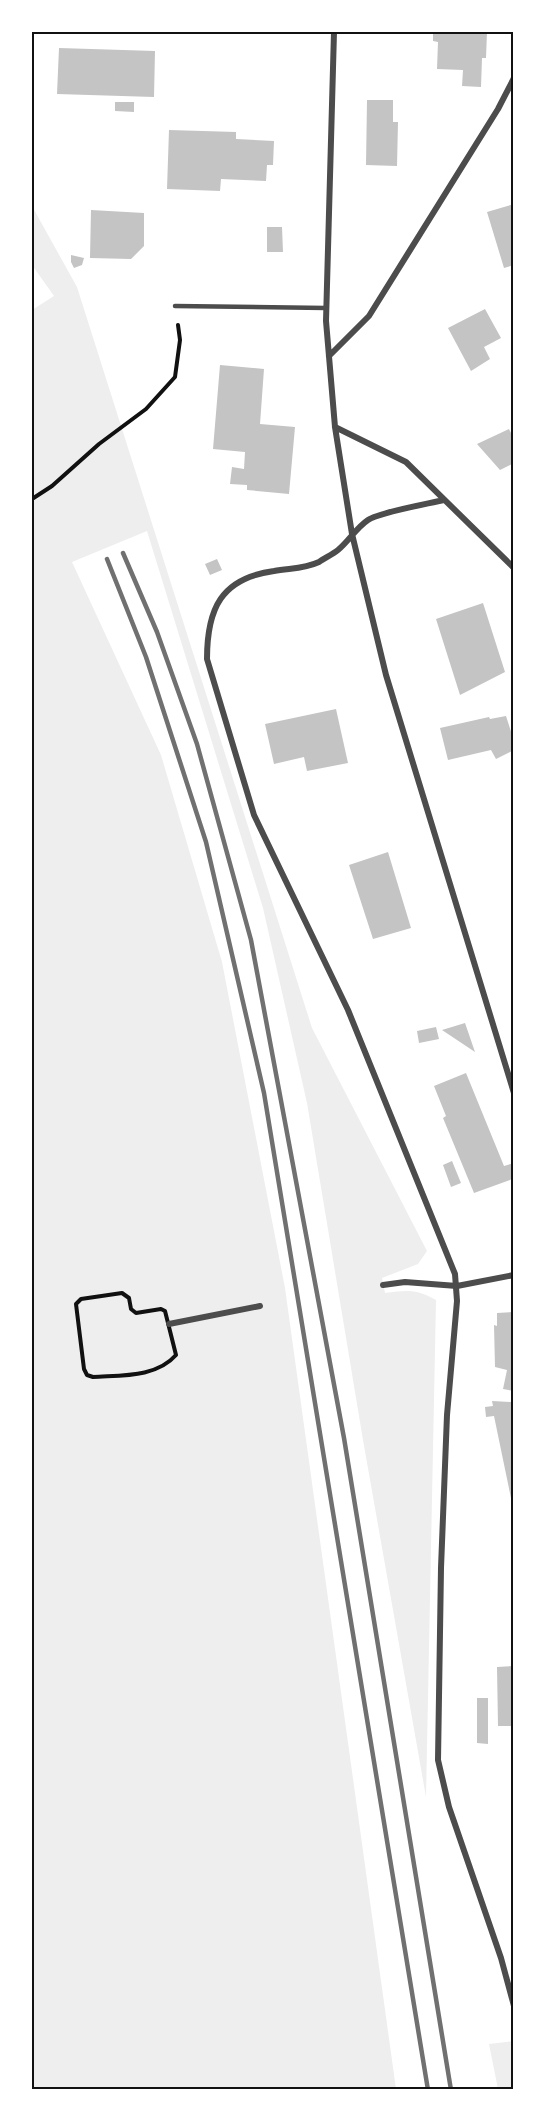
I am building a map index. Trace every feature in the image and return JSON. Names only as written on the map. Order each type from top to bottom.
[{"type":"street","points":[[333,32],[326,308],[335,426],[352,534],[386,675],[513,1093]]},
{"type":"street","points":[[329,356],[369,316],[498,109],[513,78]]},
{"type":"street","points":[[335,426],[406,462],[513,568]]},
{"type":"street","points":[[444,500],[369,519],[338,550],[304,568],[262,573],[244,578],[230,587],[216,607],[207,644],[207,659],[254,815],[348,1010],[451,1262],[457,1286],[447,1415],[441,1568],[438,1760],[449,1807],[501,1958],[513,2006]]},
{"type":"street","points":[[383,1285],[405,1282],[457,1286],[513,1275]]},
{"type":"street","points":[[169,1324],[260,1306]]},
{"type":"lane","points":[[175,306],[326,308]]},
{"type":"path","points":[[32,499],[52,486],[99,444],[146,409],[175,377],[180,340],[175,306]]},
{"type":"path","points":[[122,1293],[129,1298],[132,1312],[161,1309],[167,1315],[169,1324],[176,1355],[155,1369],[146,1372],[93,1377],[87,1375],[84,1369],[76,1304],[81,1299],[122,1293]]},
{"type":"shaded area","points":[[32,206],[77,287],[312,1028],[427,1251],[418,1264],[382,1278],[385,1293],[412,1291],[436,1300],[426,1797],[307,1103],[263,908],[147,531],[72,562],[161,755],[222,962],[285,1288],[396,2089],[32,2089],[32,310],[54,296],[32,265]]},
{"type":"shaded area","points":[[513,2041],[513,2089],[498,2089],[489,2044]]},
{"type":"building","points":[[433,32],[487,32],[486,58],[482,58],[481,87],[462,86],[463,70],[437,69],[438,42],[433,41]]},
{"type":"building","points":[[59,48],[155,51],[154,97],[57,94]]},
{"type":"building","points":[[367,100],[393,100],[393,122],[398,122],[397,166],[366,165]]},
{"type":"building","points":[[115,102],[134,102],[134,112],[115,111]]},
{"type":"building","points":[[169,130],[236,132],[236,139],[274,141],[273,165],[267,165],[266,181],[221,179],[220,191],[167,189]]},
{"type":"building","points":[[514,204],[514,265],[504,268],[487,212]]},
{"type":"building","points":[[91,210],[144,213],[144,246],[131,259],[90,258]]},
{"type":"building","points":[[267,227],[282,227],[283,252],[267,252]]},
{"type":"building","points":[[71,255],[84,258],[82,265],[74,268]]},
{"type":"building","points":[[485,309],[501,338],[484,347],[490,359],[471,371],[448,328]]},
{"type":"building","points":[[220,365],[264,369],[260,424],[295,427],[289,494],[247,490],[247,485],[230,484],[232,467],[244,469],[245,452],[213,449]]},
{"type":"building","points":[[509,429],[514,439],[514,463],[500,470],[477,444]]},
{"type":"building","points":[[217,559],[222,570],[210,575],[205,564]]},
{"type":"building","points":[[483,603],[505,672],[460,695],[436,619]]},
{"type":"building","points":[[336,709],[348,763],[307,771],[304,757],[274,764],[265,724]]},
{"type":"building","points":[[506,716],[514,741],[514,750],[496,759],[491,750],[448,760],[440,728],[489,717],[490,719]]},
{"type":"building","points":[[388,852],[411,928],[373,939],[349,865]]},
{"type":"building","points":[[465,1023],[475,1052],[442,1030]]},
{"type":"building","points":[[436,1027],[439,1039],[419,1043],[417,1031]]},
{"type":"building","points":[[466,1073],[504,1166],[514,1163],[514,1177],[510,1180],[474,1193],[443,1118],[446,1116],[434,1086]]},
{"type":"building","points":[[452,1161],[461,1183],[451,1187],[443,1165]]},
{"type":"building","points":[[514,1312],[514,1391],[503,1389],[507,1370],[495,1367],[494,1325],[497,1326],[497,1313]]},
{"type":"building","points":[[513,1397],[514,1503],[512,1503],[494,1416],[486,1417],[485,1407],[493,1406],[492,1401],[511,1402]]},
{"type":"building","points":[[514,1666],[514,1726],[498,1726],[497,1667]]},
{"type":"building","points":[[477,1698],[488,1698],[488,1744],[477,1743]]},
{"type":"railway","points":[[123,553],[157,632],[197,744],[251,940],[344,1438],[451,2090]]},
{"type":"railway","points":[[107,559],[146,657],[206,842],[264,1093],[428,2090]]}]
